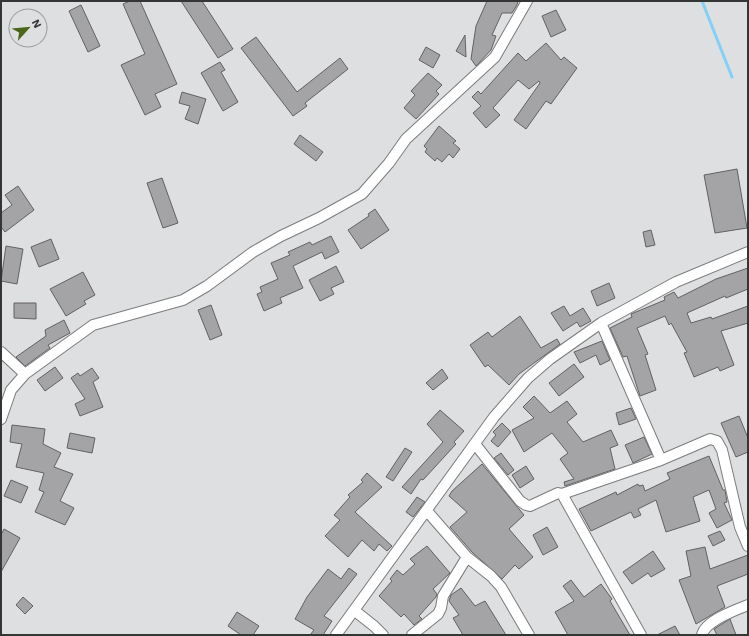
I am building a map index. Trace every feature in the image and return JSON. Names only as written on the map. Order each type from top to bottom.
[{"type":"street","points":[[1,419],[11,390],[25,374],[93,325],[183,300],[207,286],[253,252],[362,194],[389,163],[406,139],[494,57],[528,1]]},
{"type":"street","points":[[336,635],[355,611],[494,417],[528,378],[550,359],[601,324],[676,282],[748,252]]},
{"type":"street","points":[[601,324],[661,460]]},
{"type":"street","points":[[1,352],[25,374]]},
{"type":"street","points":[[475,444],[520,501],[530,506],[558,493],[562,494],[661,460],[710,439],[718,442],[722,450],[740,527],[748,546]]},
{"type":"street","points":[[562,494],[641,635]]},
{"type":"street","points":[[427,511],[467,557],[491,576],[501,587],[529,635]]},
{"type":"street","points":[[412,635],[438,614],[441,608],[443,596],[467,557]]},
{"type":"street","points":[[702,635],[703,631],[711,624],[748,605]]},
{"type":"street","points":[[355,611],[383,635]]},
{"type":"building","points":[[130,1],[140,1],[177,84],[155,94],[161,107],[145,115],[121,65],[145,54],[123,4]]},
{"type":"building","points":[[181,1],[202,1],[233,49],[218,58]]},
{"type":"building","points":[[487,1],[518,1],[512,13],[502,13],[492,35],[496,36],[491,50],[476,66],[471,59],[476,26]]},
{"type":"building","points":[[81,5],[100,46],[88,52],[69,11]]},
{"type":"building","points":[[556,10],[566,30],[551,37],[542,16]]},
{"type":"building","points":[[465,35],[466,57],[456,51]]},
{"type":"building","points":[[256,37],[297,92],[340,58],[348,69],[305,103],[307,106],[293,116],[241,48]]},
{"type":"building","points":[[546,43],[561,60],[564,57],[577,68],[551,104],[546,101],[526,129],[514,120],[540,83],[539,81],[529,89],[518,80],[493,108],[500,115],[486,128],[473,113],[481,106],[472,97],[478,91],[481,94],[518,53],[526,61]]},
{"type":"building","points":[[426,47],[440,55],[433,68],[419,60]]},
{"type":"building","points":[[220,62],[225,70],[221,72],[238,102],[223,111],[201,73]]},
{"type":"building","points":[[428,73],[442,85],[436,91],[439,94],[416,119],[404,108],[415,95],[411,91]]},
{"type":"building","points":[[182,92],[206,99],[198,124],[185,119],[190,106],[179,103]]},
{"type":"building","points":[[439,126],[456,141],[453,143],[460,149],[453,158],[449,154],[442,162],[437,158],[435,161],[425,152],[427,149],[424,146]]},
{"type":"building","points":[[300,135],[323,152],[316,161],[294,144]]},
{"type":"building","points":[[737,169],[747,228],[715,233],[704,175]]},
{"type":"building","points":[[162,178],[178,223],[163,228],[147,183]]},
{"type":"building","points":[[18,186],[34,210],[5,232],[1,227],[1,213],[12,205],[5,195]]},
{"type":"building","points":[[375,209],[389,230],[361,249],[348,230],[369,216],[368,214]]},
{"type":"building","points":[[651,230],[655,245],[646,247],[643,232]]},
{"type":"building","points":[[331,236],[339,252],[325,259],[322,252],[293,266],[303,288],[280,298],[282,303],[264,311],[257,294],[262,292],[260,287],[278,279],[271,263],[290,255],[288,252],[310,242],[312,245]]},
{"type":"building","points":[[51,239],[59,259],[39,267],[31,247]]},
{"type":"building","points":[[6,246],[23,249],[17,284],[1,281]]},
{"type":"building","points":[[336,266],[344,282],[331,288],[334,294],[320,301],[309,280]]},
{"type":"building","points":[[748,268],[748,289],[726,298],[725,296],[687,313],[691,323],[711,317],[712,319],[748,306],[748,323],[721,331],[734,365],[720,371],[718,367],[694,377],[684,353],[687,352],[671,323],[669,325],[665,316],[637,328],[648,354],[645,355],[656,390],[640,396],[627,356],[623,357],[610,328],[632,317],[631,314],[665,300],[664,297],[674,292],[678,298],[716,279]]},
{"type":"building","points":[[83,272],[95,295],[84,301],[86,304],[66,316],[50,289]]},
{"type":"building","points":[[609,283],[615,298],[597,306],[591,291]]},
{"type":"building","points":[[14,303],[36,303],[36,319],[14,318]]},
{"type":"building","points":[[211,305],[222,335],[210,340],[198,310]]},
{"type":"building","points":[[564,306],[570,316],[583,308],[591,321],[580,327],[577,322],[563,331],[551,313]]},
{"type":"building","points":[[520,316],[541,348],[557,339],[560,344],[519,374],[509,385],[488,365],[485,367],[470,345],[488,332],[492,337]]},
{"type":"building","points":[[64,320],[70,333],[48,345],[50,348],[25,366],[16,357],[46,336],[45,330]]},
{"type":"building","points":[[602,341],[610,360],[600,365],[596,355],[580,363],[574,352]]},
{"type":"building","points":[[574,364],[584,377],[559,396],[549,383]]},
{"type":"building","points":[[55,367],[63,378],[45,391],[37,380]]},
{"type":"building","points":[[92,368],[99,378],[93,382],[103,407],[80,416],[75,404],[85,399],[71,378],[78,373],[80,376]]},
{"type":"building","points":[[442,369],[448,378],[433,390],[426,383]]},
{"type":"building","points":[[534,396],[550,413],[567,401],[577,414],[567,422],[583,442],[611,430],[618,445],[610,448],[615,469],[565,486],[564,482],[574,479],[560,459],[568,453],[552,433],[524,452],[512,430],[534,418],[523,407]]},
{"type":"building","points":[[631,408],[636,419],[619,425],[616,413]]},
{"type":"building","points":[[440,410],[464,431],[454,442],[456,444],[423,480],[421,479],[411,494],[402,487],[443,442],[427,424]]},
{"type":"building","points":[[739,416],[748,438],[748,452],[736,457],[721,423]]},
{"type":"building","points":[[502,423],[511,432],[498,447],[491,441],[496,435],[493,432]]},
{"type":"building","points":[[12,425],[45,429],[43,444],[61,453],[54,467],[73,474],[60,501],[74,508],[65,525],[35,512],[44,492],[39,490],[44,473],[16,467],[22,444],[10,442]]},
{"type":"building","points":[[70,433],[95,438],[92,453],[67,448]]},
{"type":"building","points":[[644,437],[652,454],[633,463],[625,445]]},
{"type":"building","points":[[405,448],[412,452],[393,481],[386,477]]},
{"type":"building","points":[[501,453],[514,470],[508,475],[494,458]]},
{"type":"building","points":[[709,456],[723,490],[725,490],[727,502],[724,503],[732,520],[717,528],[709,513],[716,509],[709,490],[693,497],[700,521],[666,532],[656,500],[638,509],[641,515],[634,518],[631,512],[591,531],[579,509],[616,492],[617,495],[638,484],[639,486],[643,485],[645,491],[670,479],[667,473]]},
{"type":"building","points":[[482,464],[524,515],[509,529],[533,557],[519,569],[515,565],[502,579],[472,552],[450,527],[467,512],[449,496],[452,491]]},
{"type":"building","points":[[526,466],[534,479],[520,488],[512,475]]},
{"type":"building","points":[[367,473],[382,487],[355,512],[392,546],[387,551],[379,544],[374,551],[362,540],[348,557],[325,536],[340,520],[334,515],[350,497],[348,495],[363,482],[361,480]]},
{"type":"building","points":[[11,480],[28,487],[21,503],[4,496]]},
{"type":"building","points":[[417,497],[425,502],[413,517],[406,512]]},
{"type":"building","points":[[547,527],[558,547],[543,555],[533,535]]},
{"type":"building","points":[[4,529],[20,538],[1,572],[1,535]]},
{"type":"building","points":[[720,531],[725,540],[713,546],[708,536]]},
{"type":"building","points":[[427,546],[450,573],[433,589],[437,594],[436,597],[419,616],[422,619],[414,625],[404,614],[401,617],[379,596],[392,581],[390,579],[397,570],[403,575],[415,564],[410,559]]},
{"type":"building","points":[[705,547],[710,569],[748,555],[748,574],[717,586],[725,607],[696,624],[679,580],[691,576],[686,551]]},
{"type":"building","points":[[653,551],[665,569],[651,577],[648,573],[632,584],[623,572]]},
{"type":"building","points":[[349,568],[357,574],[324,616],[332,621],[323,635],[310,635],[314,630],[295,619],[307,597],[328,569],[341,579]]},
{"type":"building","points":[[571,580],[584,597],[601,584],[612,599],[610,601],[630,635],[568,635],[555,612],[574,601],[563,586]]},
{"type":"building","points":[[461,588],[475,606],[485,601],[506,635],[463,635],[453,618],[459,615],[449,601],[451,595]]},
{"type":"building","points":[[23,597],[33,606],[25,614],[16,605]]},
{"type":"building","points":[[237,612],[259,626],[253,635],[241,635],[228,626]]},
{"type":"building","points":[[730,619],[736,635],[717,635],[714,629]]},
{"type":"building","points":[[675,626],[680,635],[657,635]]},
{"type":"waterway","points":[[702,1],[732,77]]}]
